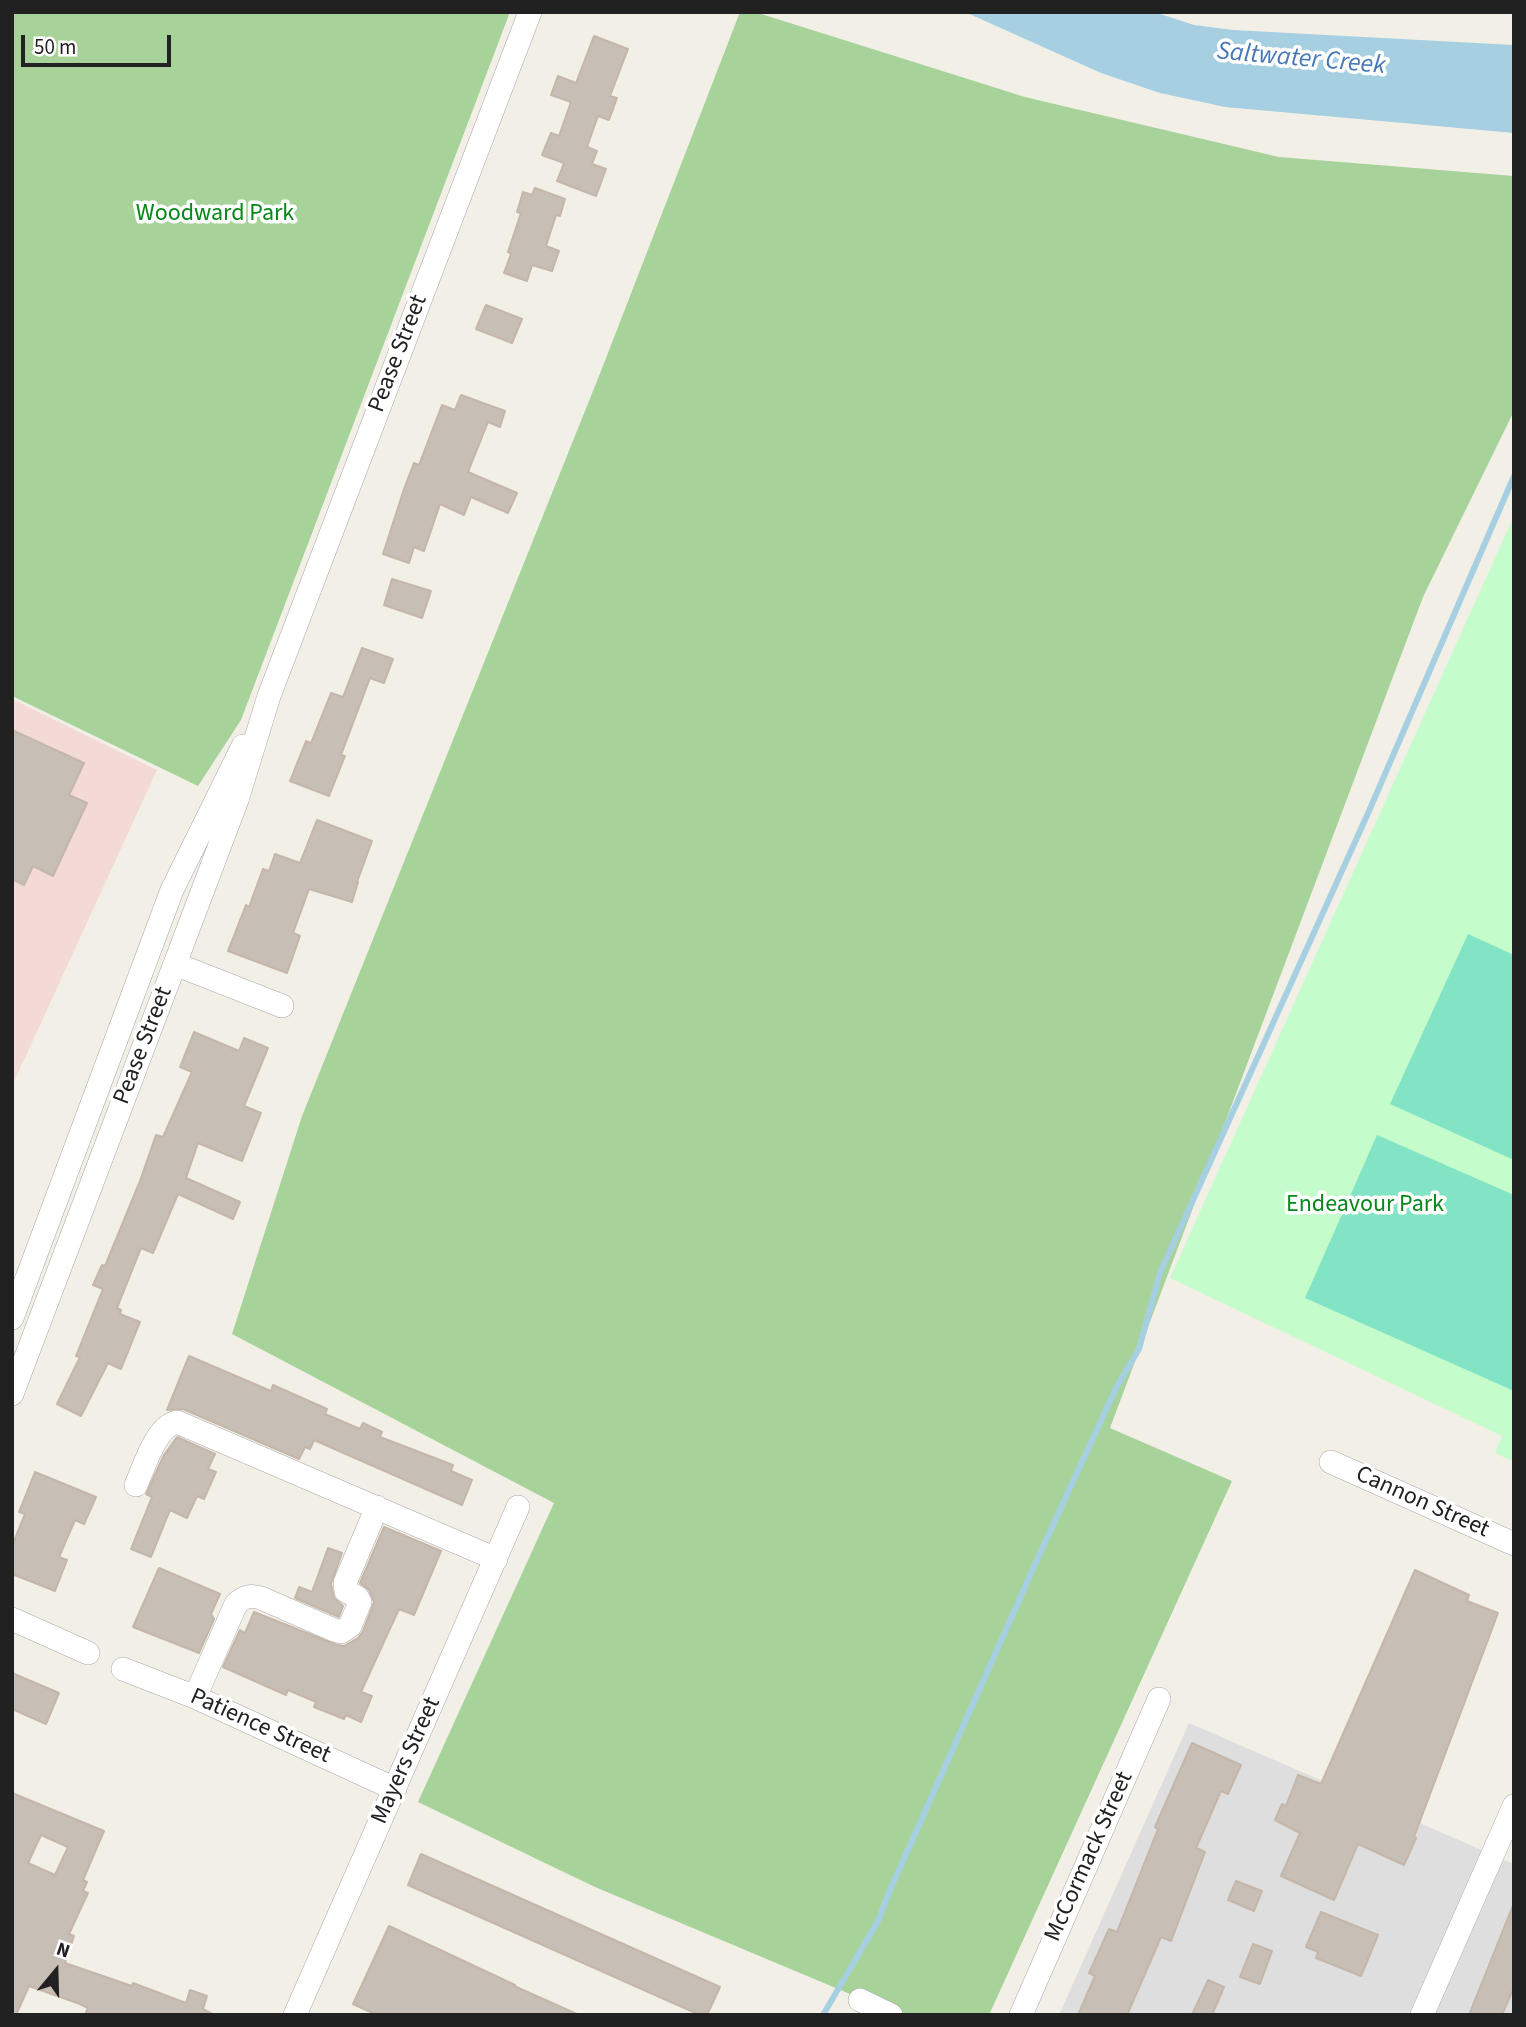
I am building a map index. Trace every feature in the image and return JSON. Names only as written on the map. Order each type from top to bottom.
[{"type":"street","name":"Pease Street","points":[[12,1394],[237,800],[269,696],[530,12]]},
{"type":"street","name":"Pease Street","points":[[12,1318],[172,890],[269,696]]},
{"type":"street","points":[[175,964],[282,1006]]},
{"type":"street","points":[[136,1485],[160,1433],[169,1423],[177,1422],[496,1559]]},
{"type":"street","name":"Cannon Street","points":[[1331,1462],[1514,1544]]},
{"type":"street","points":[[195,1697],[236,1604],[243,1598],[251,1595],[261,1598],[341,1632],[350,1626],[360,1602],[346,1591],[345,1583],[377,1507]]},
{"type":"street","name":"Mayers Street","points":[[295,2015],[518,1507]]},
{"type":"street","points":[[12,1619],[88,1653]]},
{"type":"street","name":"Patience Street","points":[[123,1669],[195,1697],[395,1789]]},
{"type":"street","name":"McCormack Street","points":[[1021,2015],[1159,1699]]},
{"type":"street","points":[[1422,2015],[1514,1806]]},
{"type":"street","points":[[860,2000],[891,2015]]},
{"type":"shaded area","points":[[12,699],[157,770],[12,1086]]},
{"type":"shaded area","points":[[1189,1723],[1514,1864],[1514,2015],[1059,2015]]},
{"type":"green space","name":"Woodward Park","points":[[12,12],[510,12],[241,720],[198,786],[12,696]]},
{"type":"green space","points":[[740,12],[755,12],[1025,97],[1279,157],[1514,176],[1514,411],[1423,597],[1110,1428],[1232,1481],[989,2015],[900,2015],[595,1887],[418,1802],[554,1503],[232,1334],[302,1116],[601,371]]},
{"type":"green space","name":"Endeavour Park","points":[[1514,516],[1514,1462],[1495,1453],[1502,1436],[1170,1278]]},
{"type":"green space","points":[[1468,934],[1514,955],[1514,1160],[1390,1104]]},
{"type":"green space","points":[[1377,1135],[1514,1195],[1514,1391],[1305,1298]]},
{"type":"water","name":"Saltwater Creek","points":[[965,12],[1154,12],[1194,25],[1233,30],[1514,45],[1514,133],[1225,107],[1160,93],[1101,73]]},
{"type":"building","points":[[594,36],[628,49],[610,96],[617,98],[609,120],[598,116],[587,147],[597,151],[592,164],[606,169],[596,196],[557,181],[564,163],[542,155],[551,133],[559,136],[571,102],[551,95],[558,76],[576,83]]},
{"type":"building","points":[[535,188],[565,199],[560,216],[556,215],[546,246],[559,251],[552,271],[532,265],[527,281],[504,273],[521,213],[517,212],[523,192],[532,195]]},
{"type":"building","points":[[486,305],[522,319],[512,343],[476,329]]},
{"type":"building","points":[[461,395],[505,411],[500,427],[488,422],[468,472],[517,493],[508,513],[471,497],[464,515],[440,504],[424,551],[414,547],[409,563],[383,554],[414,463],[419,465],[442,405],[455,410]]},
{"type":"building","points":[[392,579],[431,591],[422,618],[384,605]]},
{"type":"building","points":[[362,648],[393,659],[384,683],[370,678],[341,755],[345,756],[329,796],[290,781],[306,741],[311,743],[331,693],[343,697]]},
{"type":"building","points":[[12,730],[84,763],[69,795],[87,803],[53,876],[33,866],[24,885],[12,879]]},
{"type":"building","points":[[317,820],[372,841],[352,902],[309,889],[293,933],[300,936],[287,973],[228,951],[263,869],[269,871],[275,854],[300,863]]},
{"type":"building","points":[[194,1032],[239,1051],[244,1038],[268,1048],[244,1106],[261,1113],[242,1161],[198,1143],[186,1178],[240,1202],[233,1219],[178,1194],[153,1253],[141,1248],[117,1308],[121,1310],[120,1314],[140,1322],[121,1369],[108,1363],[81,1416],[57,1404],[80,1357],[76,1356],[103,1289],[93,1285],[102,1265],[105,1266],[156,1135],[163,1137],[192,1072],[180,1067]]},
{"type":"building","points":[[189,1356],[271,1391],[273,1385],[327,1409],[325,1414],[360,1429],[363,1423],[382,1432],[380,1437],[453,1465],[451,1471],[472,1480],[462,1505],[314,1440],[310,1449],[305,1447],[299,1459],[183,1409],[167,1410]]},
{"type":"building","points":[[177,1437],[215,1454],[208,1469],[216,1472],[204,1499],[197,1496],[187,1518],[170,1510],[151,1557],[131,1549],[152,1497],[146,1494],[164,1455]]},
{"type":"building","points":[[35,1472],[96,1497],[84,1524],[75,1520],[59,1557],[67,1560],[55,1591],[12,1574],[12,1546],[25,1514],[19,1512]]},
{"type":"building","points":[[384,1527],[441,1551],[414,1615],[399,1609],[361,1692],[372,1696],[361,1722],[346,1715],[344,1719],[314,1707],[316,1702],[288,1690],[286,1695],[223,1667],[240,1630],[245,1633],[254,1612],[337,1645],[344,1646],[358,1638],[374,1602],[369,1590],[360,1583]]},
{"type":"building","points":[[328,1548],[342,1553],[331,1584],[334,1598],[343,1606],[339,1617],[295,1598],[299,1587],[312,1592]]},
{"type":"building","points":[[159,1568],[220,1594],[211,1614],[214,1619],[199,1653],[133,1627]]},
{"type":"building","points":[[1415,1570],[1469,1595],[1467,1601],[1498,1613],[1404,1865],[1358,1844],[1334,1900],[1281,1876],[1300,1833],[1275,1820],[1282,1804],[1286,1806],[1298,1775],[1321,1784]]},
{"type":"building","points":[[12,1673],[59,1693],[46,1724],[12,1709]]},
{"type":"building","points":[[1192,1743],[1241,1765],[1228,1794],[1221,1791],[1196,1848],[1205,1852],[1171,1941],[1161,1937],[1127,2015],[1078,2015],[1095,1976],[1089,1973],[1109,1929],[1117,1932],[1158,1829],[1155,1827]]},
{"type":"building","points":[[12,1793],[104,1831],[83,1880],[87,1882],[83,1891],[88,1893],[69,1934],[74,1936],[65,1963],[132,1986],[133,1983],[186,2003],[190,1990],[207,1996],[203,2009],[214,2015],[85,2015],[88,2008],[29,1986],[16,2015],[12,2015]],"holes":[[[41,1835],[68,1847],[55,1875],[28,1863]]]},
{"type":"building","points":[[421,1854],[720,1987],[707,2015],[700,2015],[408,1885]]},
{"type":"building","points":[[1236,1881],[1262,1891],[1254,1911],[1228,1900]]},
{"type":"building","points":[[1514,1903],[1514,1987],[1502,2015],[1469,2015]]},
{"type":"building","points":[[1321,1912],[1378,1935],[1361,1976],[1316,1958],[1318,1952],[1306,1947]]},
{"type":"building","points":[[389,1926],[579,2015],[377,2015],[353,2004]]},
{"type":"building","points":[[1253,1944],[1272,1951],[1260,1984],[1240,1977]]},
{"type":"building","points":[[1208,1980],[1224,1987],[1212,2015],[1192,2015]]},
{"type":"waterway","points":[[823,2015],[878,1921],[1041,1551],[1116,1388],[1139,1349],[1160,1273],[1369,811],[1514,476]]}]
